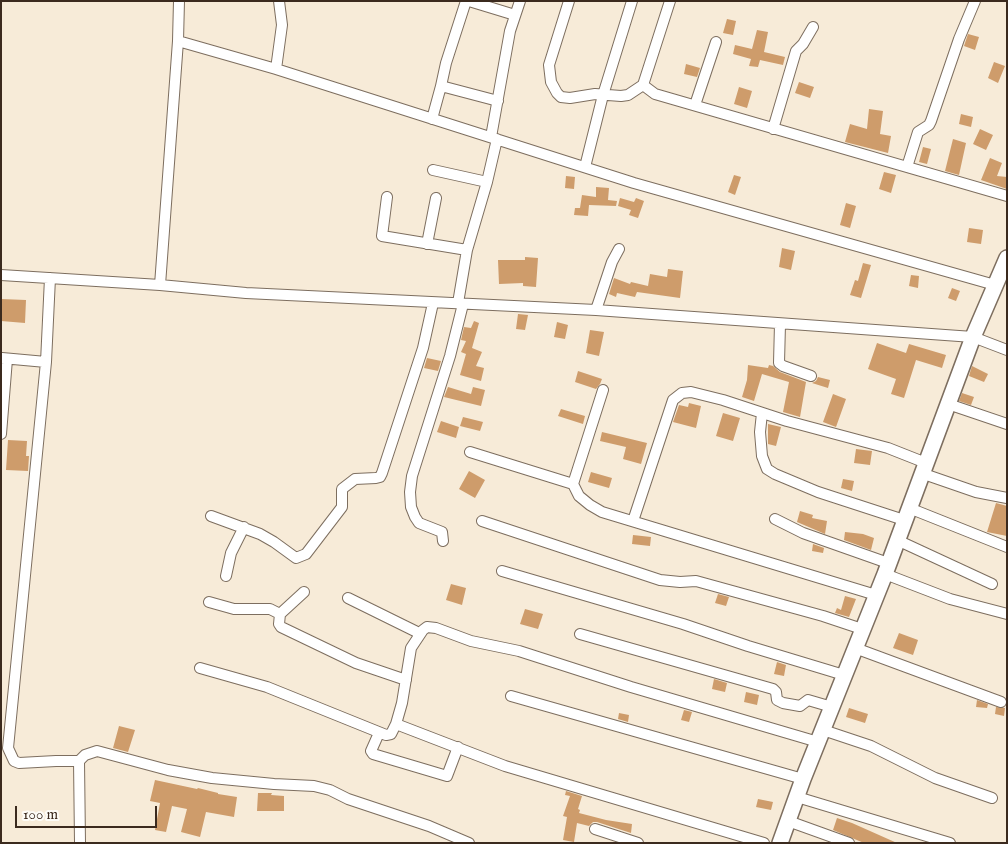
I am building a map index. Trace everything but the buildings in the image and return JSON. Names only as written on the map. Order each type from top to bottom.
[{"type":"main road","points":[[780,843],[973,337],[1007,258]]},
{"type":"street","points":[[160,285],[178,42],[179,1]]},
{"type":"street","points":[[276,69],[282,25],[279,1]]},
{"type":"street","points":[[432,119],[446,63],[467,1],[515,15]]},
{"type":"street","points":[[443,541],[442,532],[420,523],[415,517],[411,508],[412,476],[450,356],[460,304],[467,250],[487,182],[505,59],[520,1]]},
{"type":"street","points":[[569,1],[550,57],[549,71],[553,86],[562,96],[570,98],[586,95],[626,96],[643,85],[670,1]]},
{"type":"street","points":[[585,167],[603,95],[632,1]]},
{"type":"street","points":[[907,167],[918,132],[929,126],[931,122],[959,39],[975,1]]},
{"type":"street","points":[[773,129],[796,51],[814,27]]},
{"type":"street","points":[[178,42],[276,69],[634,183],[995,285]]},
{"type":"street","points":[[695,105],[716,42]]},
{"type":"street","points":[[643,85],[655,94],[1007,196]]},
{"type":"street","points":[[441,86],[498,101]]},
{"type":"street","points":[[433,170],[487,182]]},
{"type":"street","points":[[387,197],[382,236],[467,250]]},
{"type":"street","points":[[427,244],[436,198]]},
{"type":"street","points":[[596,310],[612,262],[619,249]]},
{"type":"street","points":[[1,275],[160,285],[246,293],[596,310],[973,337],[1007,350]]},
{"type":"street","points":[[50,278],[46,362],[8,748],[14,761],[19,763],[79,761],[85,755],[97,750],[168,770],[212,778],[314,786],[429,826],[470,843]]},
{"type":"street","points":[[211,516],[244,527],[274,542],[296,558],[306,554],[342,508],[342,489],[346,484],[355,479],[380,477],[423,348],[433,303]]},
{"type":"street","points":[[780,324],[778,363],[811,376]]},
{"type":"street","points":[[1,434],[4,358],[46,362]]},
{"type":"street","points":[[603,390],[573,484],[579,496],[602,512],[876,595]]},
{"type":"street","points":[[633,521],[673,400],[682,392],[691,392],[723,400],[821,431],[880,446],[976,492],[1007,498]]},
{"type":"street","points":[[948,404],[1007,424]]},
{"type":"street","points":[[762,413],[760,432],[762,456],[767,469],[774,474],[818,492],[907,514],[1007,547]]},
{"type":"street","points":[[470,452],[573,484]]},
{"type":"street","points":[[774,519],[950,599],[1007,614]]},
{"type":"street","points":[[482,521],[660,580],[696,581],[862,629]]},
{"type":"street","points":[[226,576],[231,553],[244,527]]},
{"type":"street","points":[[897,540],[992,584]]},
{"type":"street","points":[[502,571],[683,624],[844,675]]},
{"type":"street","points":[[304,592],[280,614],[279,624],[281,627],[356,663],[406,680]]},
{"type":"street","points":[[348,598],[419,633]]},
{"type":"street","points":[[209,602],[234,609],[270,609],[280,614]]},
{"type":"street","points":[[200,668],[267,687],[386,735],[391,734],[396,724],[411,648],[419,633],[427,627],[436,628],[471,641],[519,651],[631,687],[821,736],[871,746],[935,778],[992,798]]},
{"type":"street","points":[[580,634],[773,690],[776,692],[777,700],[784,703],[800,706],[808,700],[832,707]]},
{"type":"street","points":[[855,648],[1001,702]]},
{"type":"street","points":[[511,696],[803,779]]},
{"type":"street","points":[[396,724],[505,766],[764,843]]},
{"type":"street","points":[[379,733],[370,750],[373,754],[447,776],[458,747]]},
{"type":"street","points":[[79,761],[80,843]]},
{"type":"street","points":[[797,796],[950,843]]},
{"type":"street","points":[[788,821],[849,843]]},
{"type":"street","points":[[594,829],[638,843]]}]
